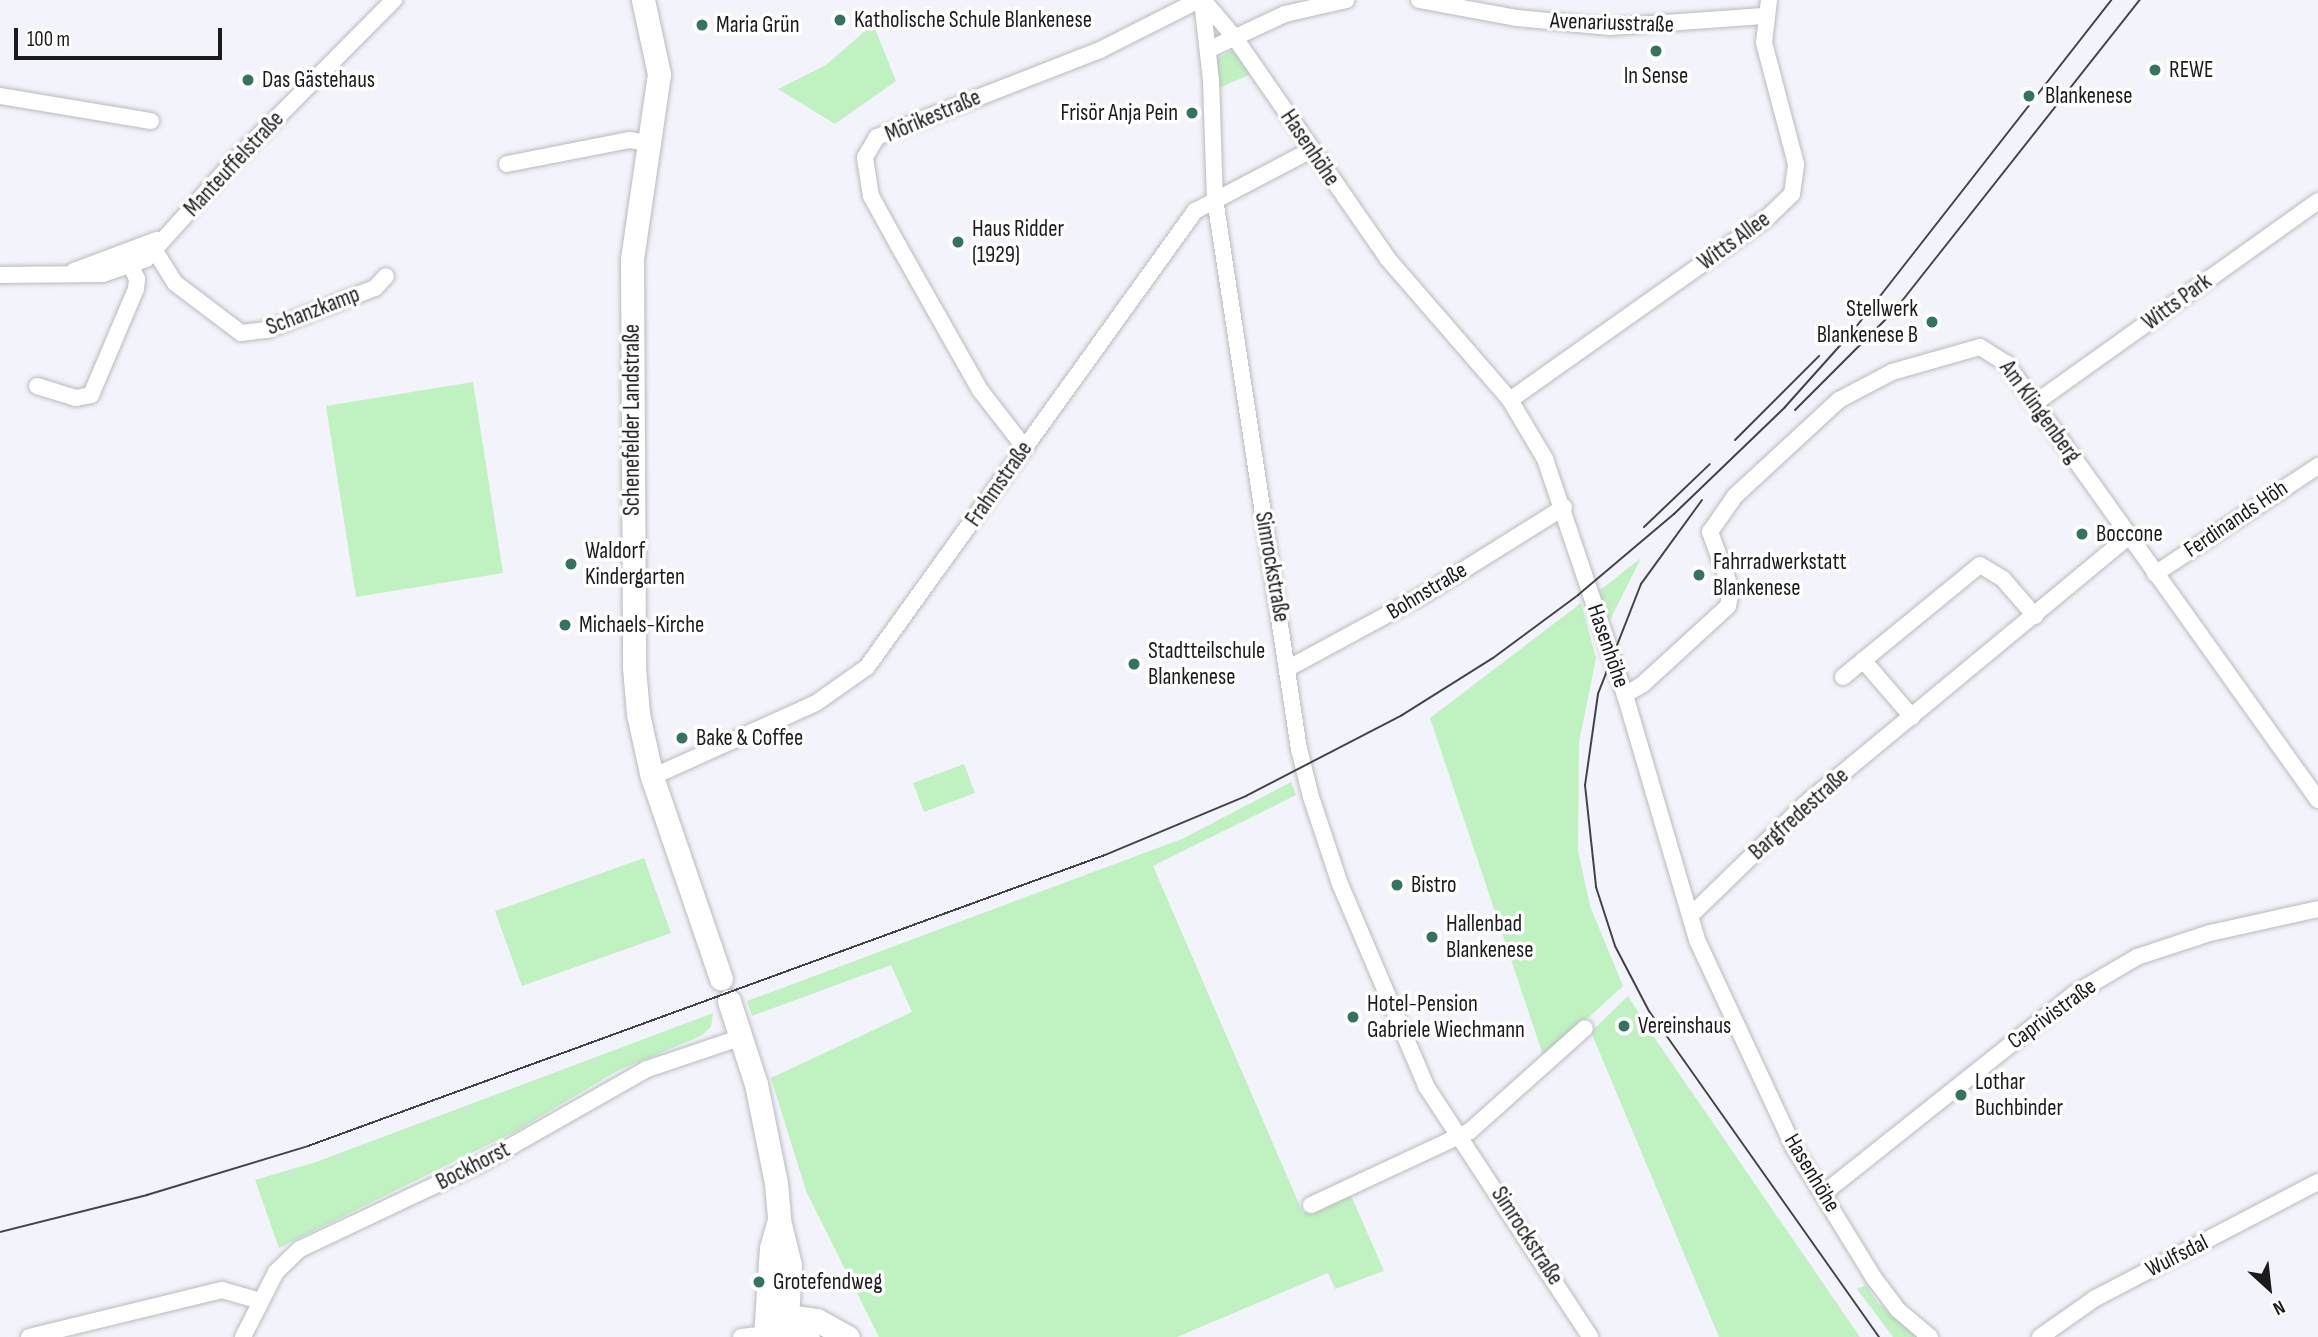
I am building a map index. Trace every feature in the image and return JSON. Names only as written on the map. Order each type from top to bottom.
[{"type":"main road","name":"Schenefelder Landstraße","points":[[643,0],[659,74],[632,260],[634,667],[638,714],[652,777],[721,979]]},
{"type":"main road","points":[[729,1001],[742,1037],[766,1132],[779,1220],[790,1265],[783,1333],[825,1323],[848,1337]]},
{"type":"street","name":"Manteuffelstraße","points":[[0,275],[73,272],[103,275],[156,244],[235,160],[394,0]]},
{"type":"street","name":"Hasenhöhe","points":[[1201,0],[1235,38],[1388,258],[1510,400],[1549,466],[1625,695],[1690,916],[1793,1146],[1874,1278],[1898,1310],[1930,1337]]},
{"type":"street","name":"Simrockstraße","points":[[1201,0],[1208,50],[1215,199],[1287,669],[1311,797],[1340,884],[1426,1086],[1590,1337]]},
{"type":"street","name":"Mörikestraße","points":[[1025,448],[980,390],[910,268],[871,196],[866,157],[877,138],[1100,50],[1201,0]]},
{"type":"street","points":[[1208,50],[1293,11],[1346,0]]},
{"type":"street","name":"Avenariusstraße","points":[[1419,0],[1517,18],[1609,27],[1767,8]]},
{"type":"street","name":"Witts Allee","points":[[1510,400],[1767,218],[1792,194],[1796,164],[1766,57],[1767,8]]},
{"type":"street","points":[[0,96],[151,121]]},
{"type":"street","points":[[507,164],[629,140],[649,143]]},
{"type":"street","name":"Frahmstraße","points":[[652,777],[810,706],[862,672],[889,640],[1195,211],[1311,149]]},
{"type":"street","name":"Witts Park","points":[[2035,402],[2318,201]]},
{"type":"street","name":"Schanzkamp","points":[[156,244],[186,294],[241,333],[267,330],[375,288],[386,276]]},
{"type":"street","points":[[37,386],[76,398],[91,395],[136,289],[129,260]]},
{"type":"street","name":"Am Klingenberg","points":[[1625,695],[1643,684],[1728,606],[1731,589],[1711,545],[1712,525],[1735,496],[1831,406],[1892,372],[1980,347],[2001,357],[2035,402],[2318,800]]},
{"type":"street","name":"Ferdinands Höh","points":[[2155,574],[2318,466]]},
{"type":"street","name":"Bohnstraße","points":[[1287,669],[1417,599],[1564,507]]},
{"type":"street","name":"Bargfredestraße","points":[[1690,916],[1798,811],[2129,537]]},
{"type":"street","points":[[1843,677],[1980,565],[2003,579],[2035,616]]},
{"type":"street","points":[[1863,660],[1912,717]]},
{"type":"street","name":"Caprivistraße","points":[[1824,1193],[2074,995],[2137,957],[2210,933],[2318,909]]},
{"type":"street","points":[[1311,1205],[1459,1138],[1585,1028]]},
{"type":"street","name":"Bockhorst","points":[[243,1337],[281,1264],[300,1249],[478,1165],[638,1073],[742,1037]]},
{"type":"street","name":"Wulfsdal","points":[[2040,1337],[2094,1299],[2318,1182]]},
{"type":"street","points":[[29,1337],[222,1290],[260,1301]]},
{"type":"street","points":[[741,1337],[783,1333]]},
{"type":"green space","points":[[873,24],[896,81],[835,124],[778,89],[826,65]]},
{"type":"green space","points":[[1231,51],[1238,53],[1252,74],[1218,88],[1215,60]]},
{"type":"green space","points":[[473,382],[503,573],[356,597],[326,406]]},
{"type":"green space","points":[[1641,558],[1610,620],[1599,591]]},
{"type":"green space","points":[[1581,603],[1596,658],[1579,742],[1578,851],[1590,906],[1623,986],[1544,1058],[1430,718]]},
{"type":"green space","points":[[964,764],[975,793],[924,812],[913,783]]},
{"type":"green space","points":[[1291,782],[1296,795],[1153,866],[1303,1213],[1350,1193],[1384,1271],[1335,1289],[1328,1273],[1177,1337],[879,1337],[806,1191],[771,1078],[912,1012],[891,965],[752,1016],[747,1001],[1182,839]]},
{"type":"green space","points":[[644,858],[671,933],[522,986],[495,911]]},
{"type":"green space","points":[[1628,996],[1860,1337],[1719,1337],[1591,1032]]},
{"type":"green space","points":[[713,1013],[711,1027],[701,1036],[617,1071],[518,1130],[279,1248],[255,1180],[316,1162]]},
{"type":"green space","points":[[1866,1285],[1878,1303],[1917,1337],[1893,1337],[1857,1289]]},
{"type":"tram line","points":[[0,1232],[147,1195],[308,1146],[1105,855],[1246,796],[1402,715],[1493,658],[1578,595],[1674,514],[1785,407],[1852,332],[2111,0]]},
{"type":"tram line","points":[[1795,410],[1894,311],[2140,0]]},
{"type":"tram line","points":[[1735,440],[1819,356]]},
{"type":"tram line","points":[[1644,527],[1710,464]]},
{"type":"tram line","points":[[1702,500],[1641,584],[1598,694],[1585,785],[1596,887],[1615,946],[1649,1011],[1879,1337]]},
{"type":"place","name":"Katholische Schule Blankenese","points":[[840,20]]},
{"type":"place","name":"Maria Grün","points":[[702,25]]},
{"type":"place","name":"In Sense","points":[[1656,51]]},
{"type":"place","name":"REWE","points":[[2155,70]]},
{"type":"place","name":"Das Gästehaus","points":[[248,80]]},
{"type":"place","name":"Blankenese","points":[[2029,96]]},
{"type":"place","name":"Frisör Anja Pein","points":[[1192,113]]},
{"type":"place","name":"Haus Ridder (1929)","points":[[958,242]]},
{"type":"place","name":"Stellwerk Blankenese B","points":[[1932,322]]},
{"type":"place","name":"Boccone","points":[[2082,534]]},
{"type":"place","name":"Waldorf Kindergarten","points":[[571,564]]},
{"type":"place","name":"Fahrradwerkstatt Blankenese","points":[[1699,575]]},
{"type":"place","name":"Michaels-Kirche","points":[[565,625]]},
{"type":"place","name":"Stadtteilschule Blankenese","points":[[1134,664]]},
{"type":"place","name":"Bake & Coffee","points":[[682,738]]},
{"type":"place","name":"Bistro","points":[[1397,885]]},
{"type":"place","name":"Hallenbad Blankenese","points":[[1432,937]]},
{"type":"place","name":"Hotel-Pension Gabriele Wiechmann","points":[[1353,1017]]},
{"type":"place","name":"Vereinshaus","points":[[1624,1026]]},
{"type":"place","name":"Lothar Buchbinder","points":[[1961,1095]]},
{"type":"place","name":"Grotefendweg","points":[[759,1282]]}]
